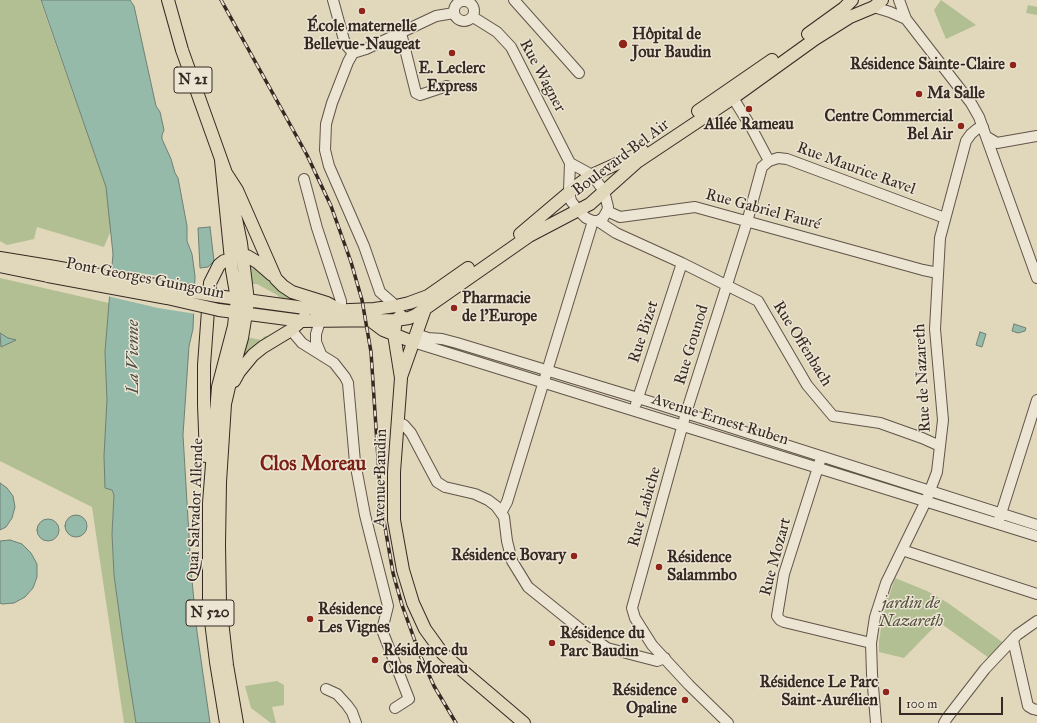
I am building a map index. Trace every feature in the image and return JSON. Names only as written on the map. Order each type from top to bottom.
[{"type":"main road","name":"N 21","points":[[168,0],[182,50],[228,178],[241,243],[241,306]]},
{"type":"main road","name":"Boulevard Bel Air","points":[[397,311],[409,303],[428,296],[573,201],[842,10],[852,0]]},
{"type":"main road","name":"Boulevard Bel Air","points":[[397,311],[425,308],[529,236],[573,201],[590,204],[599,183],[637,162],[733,98],[815,39],[850,16],[875,2]]},
{"type":"main road","name":"N 21","points":[[221,160],[228,265],[241,306]]},
{"type":"main road","points":[[228,178],[237,190],[276,279]]},
{"type":"main road","points":[[247,256],[257,262],[292,292],[341,310]]},
{"type":"main road","points":[[0,258],[48,271]]},
{"type":"main road","points":[[209,503],[204,405],[206,324],[210,283],[219,265],[228,265],[230,282],[220,300]]},
{"type":"main road","points":[[0,266],[48,271]]},
{"type":"main road","name":"Pont Georges Guingouin","points":[[48,271],[167,298],[220,300]]},
{"type":"main road","name":"Pont Georges Guingouin","points":[[48,271],[220,300],[241,306]]},
{"type":"main road","points":[[241,306],[328,311],[341,310],[373,315],[383,330],[394,334]]},
{"type":"main road","points":[[241,306],[302,321],[317,321],[397,311],[415,338]]},
{"type":"main road","name":"Quai Salvador Allende","points":[[237,723],[220,603],[220,482],[223,422],[228,390],[242,338],[241,306]]},
{"type":"main road","name":"Quai Salvador Allende","points":[[226,723],[216,662],[210,606],[209,503],[218,387],[241,306]]},
{"type":"main road","name":"Avenue Baudin","points":[[401,378],[425,308]]},
{"type":"main road","points":[[228,390],[239,372],[253,355],[291,330],[302,321],[311,309]]},
{"type":"main road","name":"Avenue Baudin","points":[[397,311],[394,334],[401,378],[394,472],[394,520],[403,570],[413,603],[425,629],[443,654],[524,723]]},
{"type":"main road","points":[[291,330],[317,321]]},
{"type":"main road","name":"Avenue Ernest Ruben","points":[[394,334],[415,338]]},
{"type":"street","points":[[333,0],[344,40],[353,53]]},
{"type":"street","points":[[514,0],[579,73]]},
{"type":"street","points":[[899,0],[906,20],[971,103],[983,127],[1037,278]]},
{"type":"street","points":[[460,1],[473,1],[475,11],[473,17],[467,21],[460,21],[454,13],[455,6],[460,1]]},
{"type":"street","points":[[875,2],[906,20]]},
{"type":"street","points":[[397,311],[380,292],[364,246],[329,166],[325,150],[326,124],[332,103],[353,53],[366,49],[436,16],[454,13]]},
{"type":"street","name":"Rue Wagner","points":[[473,17],[497,32],[511,47],[570,163],[573,201]]},
{"type":"street","points":[[400,33],[416,93],[420,95],[448,86]]},
{"type":"street","points":[[727,286],[762,167],[769,161],[751,127],[733,98]]},
{"type":"street","name":"Rue de Nazareth","points":[[876,723],[873,695],[871,643],[874,617],[879,601],[926,501],[937,472],[942,420],[935,329],[940,238],[966,142],[971,134],[977,129],[983,127]]},
{"type":"street","points":[[987,137],[997,144],[1037,136]]},
{"type":"street","name":"Rue Maurice Ravel","points":[[769,161],[778,158],[787,159],[945,218]]},
{"type":"street","points":[[501,513],[507,502],[595,221],[603,218],[608,207],[599,183],[570,163]]},
{"type":"street","points":[[304,179],[317,228],[341,301],[341,310]]},
{"type":"street","name":"Rue Offenbach","points":[[573,201],[586,218],[595,221],[616,233],[682,263],[758,301],[807,386],[833,416],[880,423],[940,446]]},
{"type":"street","name":"Rue Gabriel Fauré","points":[[607,211],[620,217],[695,207],[938,273]]},
{"type":"street","name":"Rue Bizet","points":[[634,410],[682,263]]},
{"type":"street","name":"Rue Gounod","points":[[686,413],[727,286]]},
{"type":"street","points":[[373,315],[380,292]]},
{"type":"street","points":[[317,321],[316,342],[321,354]]},
{"type":"street","points":[[291,330],[302,343],[321,354],[338,367],[348,383],[355,462],[365,515],[388,606],[382,630],[409,699],[395,708]]},
{"type":"street","name":"Avenue Ernest Ruben","points":[[415,338],[442,339],[457,343],[686,413],[929,491],[999,518],[1037,536]]},
{"type":"street","name":"Avenue Ernest Ruben","points":[[415,338],[544,383],[926,501],[1037,525]]},
{"type":"street","points":[[999,518],[1037,400]]},
{"type":"street","name":"Rue Labiche","points":[[665,658],[652,645],[634,618],[632,608],[686,413]]},
{"type":"street","points":[[398,422],[404,425],[411,433],[437,482],[445,487],[475,494],[488,500],[496,506],[504,517],[507,541],[512,561],[528,587],[599,644],[607,648],[657,661],[665,658],[689,685],[728,723]]},
{"type":"street","name":"Rue Mozart","points":[[821,457],[784,574],[778,616],[780,620],[784,622],[871,643]]},
{"type":"street","points":[[902,550],[1037,594]]},
{"type":"street","points":[[944,723],[985,669],[1013,640],[1037,621]]},
{"type":"street","points":[[1013,640],[1028,706],[1033,710],[1037,710]]},
{"type":"street","points":[[326,689],[337,694],[347,705],[352,712],[356,723]]},
{"type":"green space","points":[[0,0],[40,0],[106,187],[111,230],[104,247],[37,227],[34,239],[7,245],[0,241]]},
{"type":"green space","points":[[941,0],[976,25],[946,39],[934,10]]},
{"type":"green space","points":[[1028,5],[1037,7],[1037,15],[1026,13]]},
{"type":"green space","points":[[248,260],[314,303],[280,298],[257,284],[252,284]]},
{"type":"green space","points":[[0,278],[109,303],[105,352],[112,490],[114,495],[112,534],[114,575],[136,723],[124,723],[92,507],[0,461]]},
{"type":"green space","points":[[265,336],[271,338],[238,366],[246,337],[261,340]]},
{"type":"green space","name":"jardin de Nazareth","points":[[895,578],[927,591],[948,603],[1005,644],[989,658],[939,622],[904,658],[879,652],[883,615]]},
{"type":"green space","points":[[277,681],[284,685],[284,705],[272,707],[276,723],[271,723],[251,708],[245,686]]},
{"type":"water","name":"La Vienne","points":[[41,0],[130,0],[134,6],[156,106],[160,112],[164,130],[162,139],[178,178],[187,226],[187,241],[192,254],[195,276],[193,329],[189,346],[183,435],[191,570],[197,632],[210,723],[136,723],[114,575],[112,534],[114,495],[112,490],[105,488],[104,456],[107,400],[105,352],[113,254],[106,187]]},
{"type":"water","points":[[210,227],[214,261],[208,267],[200,268],[198,228]]},
{"type":"water","points":[[1014,324],[1026,328],[1025,331],[1018,333],[1012,331]]},
{"type":"water","points":[[980,332],[986,334],[982,347],[976,345]]},
{"type":"water","points":[[0,333],[8,338],[16,340],[1,347]]},
{"type":"water","points":[[0,483],[7,488],[13,496],[15,507],[12,518],[6,527],[0,530]]},
{"type":"water","points":[[76,515],[84,518],[87,526],[84,534],[76,537],[68,534],[65,526],[68,518]]},
{"type":"water","points":[[48,519],[56,522],[59,530],[56,538],[48,541],[40,538],[37,530],[40,522]]},
{"type":"water","points":[[10,540],[22,544],[31,553],[37,564],[37,577],[33,588],[25,597],[14,603],[2,604],[0,603],[0,541]]},
{"type":"pier","points":[[110,269],[159,276],[197,286],[196,314],[158,308],[107,296]]},
{"type":"railway","points":[[221,0],[307,155],[331,206],[351,262],[362,300],[371,352],[381,504],[393,573],[402,605],[420,655],[434,686],[456,723]]},
{"type":"place","name":"École maternelle Bellevue-Naugeat","points":[[362,11]]},
{"type":"place","name":"Hôpital de Jour Baudin","points":[[623,44]]},
{"type":"place","name":"E. Leclerc Express","points":[[452,53]]},
{"type":"place","name":"Résidence Sainte-Claire","points":[[1013,65]]},
{"type":"place","name":"Ma Salle","points":[[919,94]]},
{"type":"place","name":"Allée Rameau","points":[[749,109]]},
{"type":"place","name":"Centre Commercial Bel Air","points":[[961,126]]},
{"type":"place","name":"Pharmacie de l'Europe","points":[[454,308]]},
{"type":"place","name":"Résidence Bovary","points":[[574,556]]},
{"type":"place","name":"Résidence Salammbo","points":[[659,567]]},
{"type":"place","name":"Résidence Les Vignes","points":[[310,619]]},
{"type":"place","name":"Résidence du Parc Baudin","points":[[552,643]]},
{"type":"place","name":"Résidence du Clos Moreau","points":[[375,660]]},
{"type":"place","name":"Résidence Le Parc Saint-Aurélien","points":[[886,692]]},
{"type":"place","name":"Résidence Opaline","points":[[685,700]]},
{"type":"district","name":"Clos Moreau","points":[[313,465]]}]
